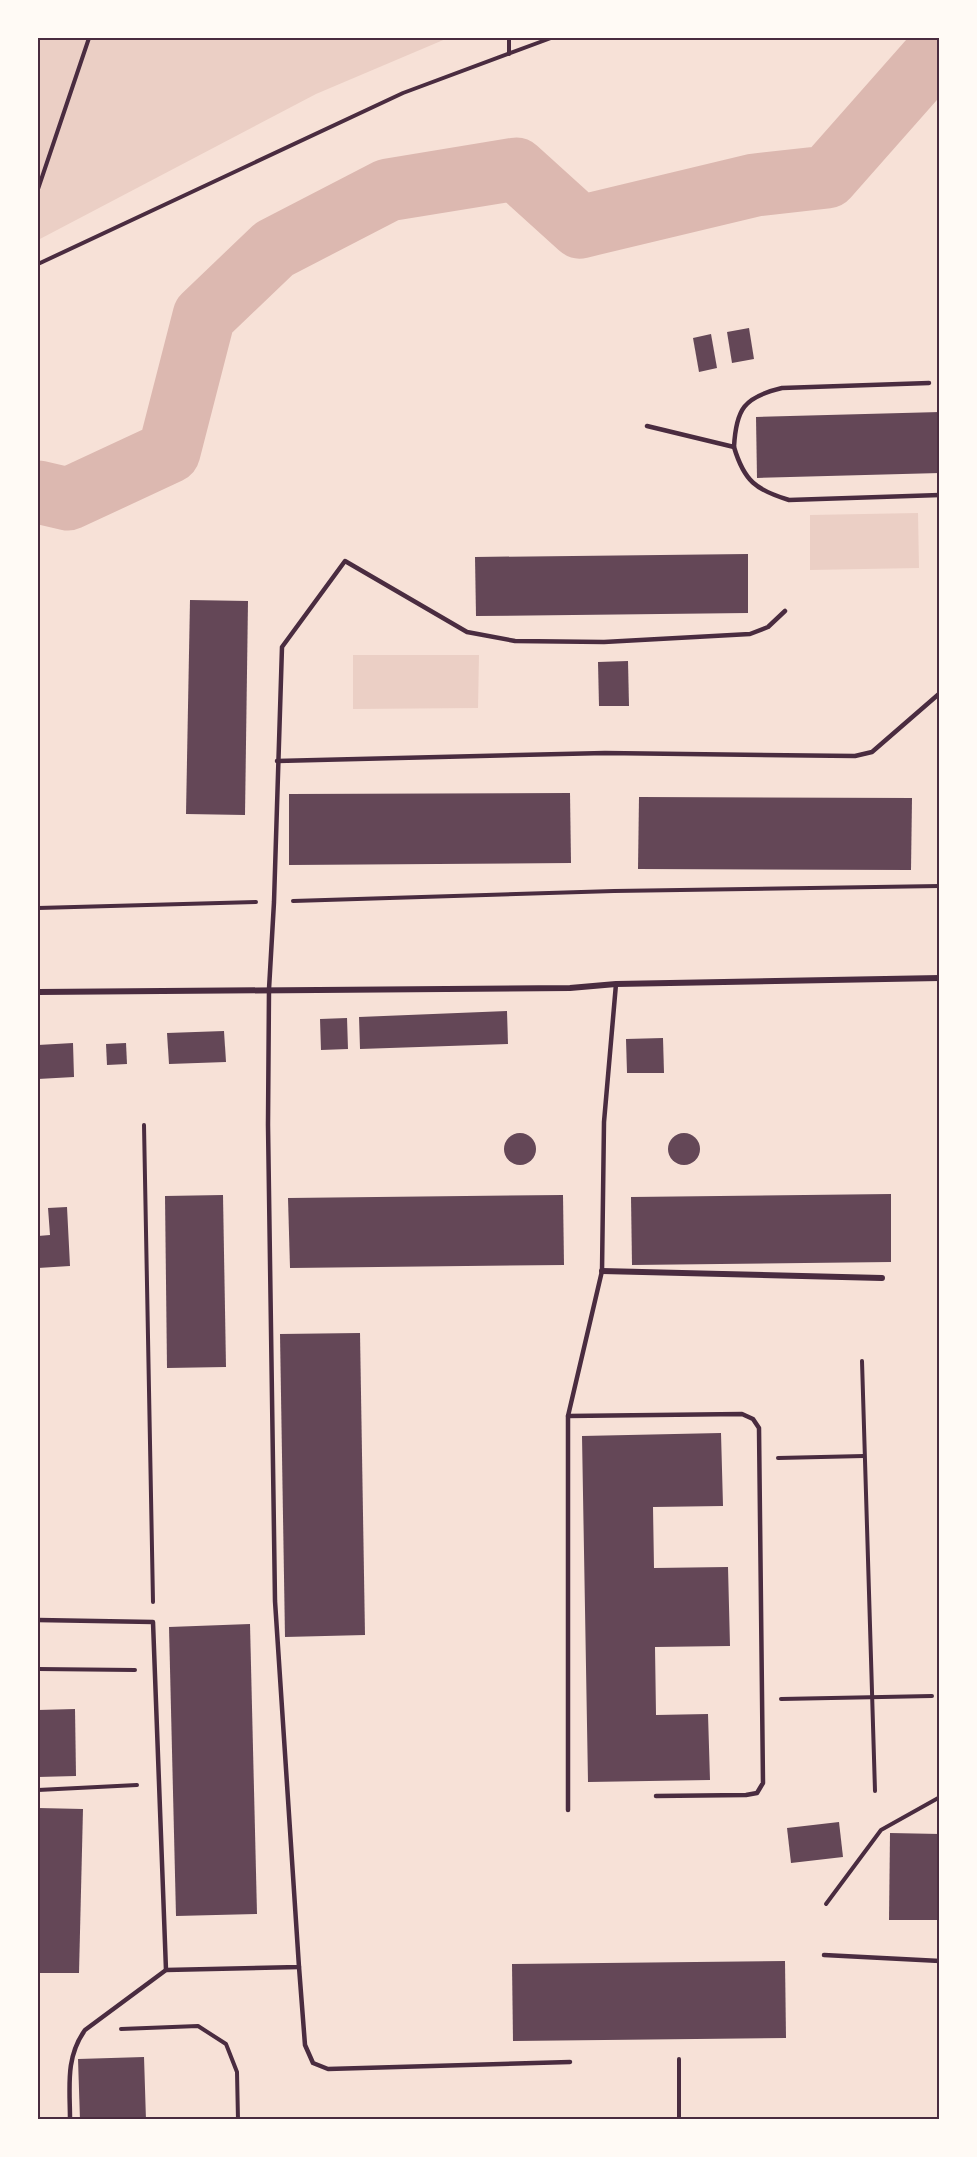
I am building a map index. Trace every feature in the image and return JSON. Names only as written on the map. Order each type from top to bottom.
[{"type":"street","points":[[38,992],[570,988],[616,984],[939,978]]},
{"type":"street","points":[[602,1270],[882,1278]]},
{"type":"lane","points":[[929,383],[782,388],[760,393],[745,405],[736,421],[734,447],[739,464],[749,481],[769,494],[789,500],[939,495]]},
{"type":"lane","points":[[647,426],[734,447]]},
{"type":"lane","points":[[570,2062],[328,2069],[313,2062],[305,2044],[275,1601],[268,1125],[269,989],[282,647],[345,561],[468,632],[514,641],[604,642],[750,634],[768,627],[785,611]]},
{"type":"lane","points":[[277,761],[605,753],[855,756],[872,752],[939,693]]},
{"type":"lane","points":[[568,1810],[568,1416],[602,1270],[604,1122],[616,984]]},
{"type":"lane","points":[[568,1416],[742,1414],[753,1419],[759,1428],[763,1783],[757,1793],[656,1796]]},
{"type":"lane","points":[[38,1620],[153,1622],[166,1970]]},
{"type":"lane","points":[[824,1955],[939,1961]]},
{"type":"lane","points":[[70,2120],[70,2061],[76,2043],[85,2030],[166,1970],[299,1967]]},
{"type":"path","points":[[38,189],[89,38]]},
{"type":"path","points":[[509,38],[509,54]]},
{"type":"path","points":[[38,264],[403,93],[551,38]]},
{"type":"path","points":[[38,909],[614,891],[939,886]]},
{"type":"path","points":[[144,1125],[153,1622]]},
{"type":"path","points":[[862,1360],[875,1791]]},
{"type":"path","points":[[759,1458],[864,1456]]},
{"type":"path","points":[[38,1669],[136,1670],[136,1682]]},
{"type":"path","points":[[762,1699],[932,1696]]},
{"type":"path","points":[[38,1790],[137,1787],[137,1775]]},
{"type":"path","points":[[826,1904],[881,1830],[939,1797]]},
{"type":"path","points":[[85,2030],[198,2026],[226,2044],[237,2072],[238,2120]]},
{"type":"path","points":[[678,2120],[679,2059]]},
{"type":"shaded area","points":[[38,38],[448,38],[316,94],[38,240]]},
{"type":"shaded area","points":[[918,513],[919,568],[810,570],[810,515]]},
{"type":"shaded area","points":[[353,655],[479,655],[478,708],[353,709]]},
{"type":"building","points":[[749,328],[754,359],[732,363],[727,332]]},
{"type":"building","points":[[711,334],[717,368],[699,372],[693,338]]},
{"type":"building","points":[[940,412],[940,473],[757,478],[756,417]]},
{"type":"building","points":[[748,554],[748,613],[476,616],[475,557]]},
{"type":"building","points":[[190,600],[248,601],[245,815],[186,814]]},
{"type":"building","points":[[628,661],[629,706],[599,706],[598,662]]},
{"type":"building","points":[[570,793],[571,863],[289,865],[289,794]]},
{"type":"building","points":[[639,797],[912,798],[911,870],[638,869]]},
{"type":"building","points":[[507,1011],[508,1044],[360,1049],[359,1017]]},
{"type":"building","points":[[347,1018],[348,1049],[321,1050],[320,1019]]},
{"type":"building","points":[[224,1031],[226,1062],[169,1064],[167,1033]]},
{"type":"building","points":[[663,1038],[664,1073],[627,1073],[626,1039]]},
{"type":"building","points":[[73,1043],[74,1077],[38,1079],[38,1045]]},
{"type":"building","points":[[126,1043],[127,1064],[107,1065],[106,1044]]},
{"type":"building","points":[[520,1133],[531,1138],[536,1149],[531,1160],[520,1165],[509,1160],[504,1149],[509,1138]]},
{"type":"building","points":[[684,1133],[695,1138],[700,1149],[695,1160],[684,1165],[673,1160],[668,1149],[673,1138]]},
{"type":"building","points":[[891,1194],[891,1262],[632,1265],[631,1197]]},
{"type":"building","points":[[223,1195],[226,1367],[167,1368],[165,1196]]},
{"type":"building","points":[[563,1195],[564,1265],[290,1268],[288,1198]]},
{"type":"building","points":[[67,1207],[70,1266],[38,1268],[38,1236],[50,1235],[48,1208]]},
{"type":"building","points":[[360,1333],[365,1635],[285,1637],[280,1334]]},
{"type":"building","points":[[721,1433],[723,1506],[653,1507],[654,1568],[728,1567],[730,1646],[655,1647],[656,1715],[708,1714],[710,1780],[588,1782],[582,1436]]},
{"type":"building","points":[[250,1624],[257,1914],[176,1916],[169,1627]]},
{"type":"building","points":[[75,1709],[76,1776],[38,1777],[38,1710]]},
{"type":"building","points":[[38,1808],[83,1809],[79,1973],[38,1973]]},
{"type":"building","points":[[839,1822],[843,1857],[791,1863],[787,1828]]},
{"type":"building","points":[[890,1833],[940,1834],[940,1920],[889,1920]]},
{"type":"building","points":[[785,1961],[786,2038],[513,2041],[512,1964]]},
{"type":"building","points":[[144,2057],[146,2120],[80,2120],[78,2059]]},
{"type":"waterway","points":[[38,492],[68,499],[169,452],[204,316],[274,249],[388,190],[516,169],[580,227],[755,185],[827,177],[940,49]]}]
